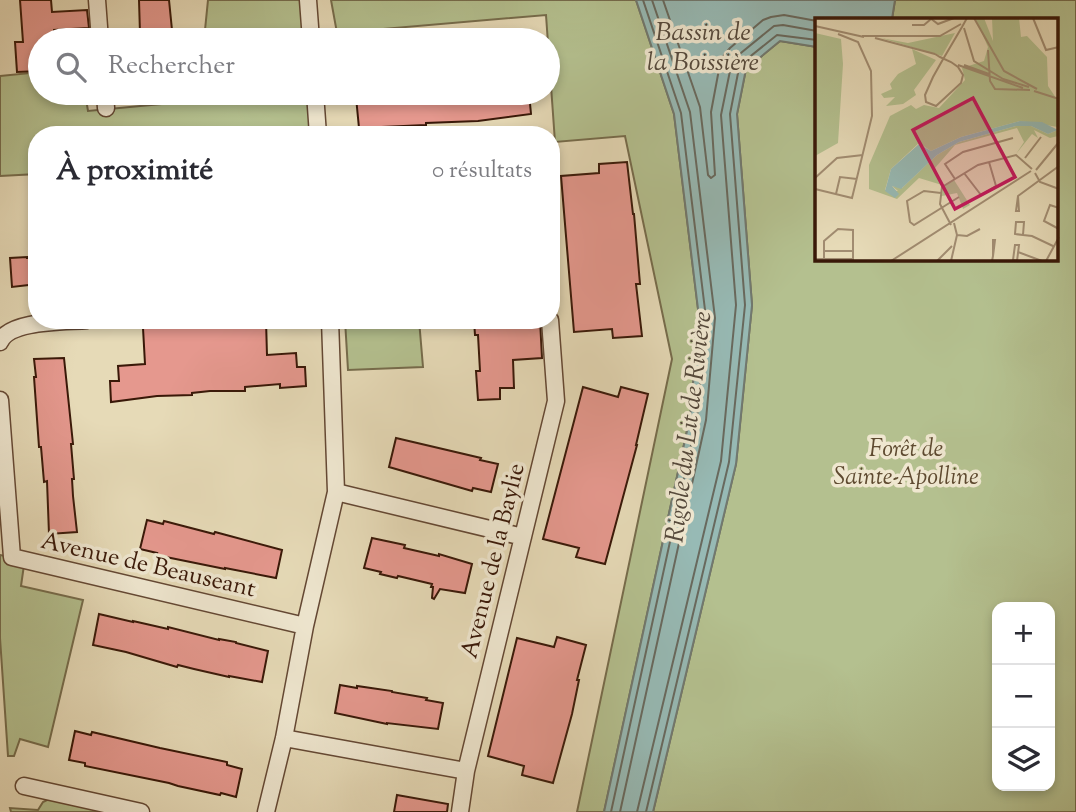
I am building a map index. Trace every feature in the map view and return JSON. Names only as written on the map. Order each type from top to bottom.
[{"type":"street","points":[[97,0],[99,28]]},
{"type":"street","points":[[308,0],[310,28]]},
{"type":"street","points":[[316,105],[317,126]]},
{"type":"street","points":[[0,342],[2,337],[19,326],[28,325]]},
{"type":"street","points":[[266,812],[336,492],[330,329]]},
{"type":"street","name":"Avenue de la Baylie","points":[[460,812],[466,771],[556,401],[551,329]]},
{"type":"street","name":"Avenue de Beauseant","points":[[0,400],[12,557],[305,626]]},
{"type":"street","points":[[336,492],[523,537]]},
{"type":"street","points":[[284,738],[466,771]]},
{"type":"street","points":[[24,786],[141,812]]},
{"type":"green space","points":[[208,0],[300,0],[303,13],[304,28],[205,28]]},
{"type":"green space","points":[[331,0],[636,0],[674,114],[699,317],[690,417],[604,812],[577,812],[672,359],[625,136],[560,142],[560,126],[554,126],[552,105],[560,105],[560,28],[547,28],[546,15],[395,28],[336,28]]},
{"type":"green space","name":"Forêt de Sainte-Apolline","points":[[895,0],[1076,0],[1076,812],[653,812],[736,464],[752,305],[737,114],[746,69],[780,41],[815,47],[815,261],[1058,261],[1058,18],[892,18]]},
{"type":"green space","points":[[28,73],[28,105],[87,105],[88,111],[151,105],[310,105],[311,126],[28,126],[28,174],[0,176],[0,76]]},
{"type":"green space","points":[[346,329],[420,329],[423,367],[348,370]]},
{"type":"green space","points":[[0,555],[24,565],[21,586],[83,600],[48,747],[20,739],[14,756],[8,756],[0,638]]},
{"type":"green space","points":[[49,799],[113,812],[11,812],[10,808],[38,810],[43,802]]},
{"type":"water","name":"Bassin de la Boissière","points":[[636,0],[895,0],[892,18],[815,18],[815,47],[780,41],[746,69],[737,114],[752,305],[736,464],[653,812],[604,812],[690,417],[699,317],[674,114]]},
{"type":"building","points":[[20,0],[51,0],[52,12],[87,10],[89,28],[28,28],[28,72],[17,72],[15,42],[23,42]]},
{"type":"building","points":[[139,0],[169,0],[172,28],[140,28]]},
{"type":"building","points":[[357,105],[530,105],[531,114],[478,121],[359,126]]},
{"type":"building","points":[[627,162],[634,214],[640,284],[636,284],[642,336],[613,338],[612,329],[574,332],[561,176],[599,173],[599,164]]},
{"type":"building","points":[[10,258],[28,258],[28,285],[12,287]]},
{"type":"building","points":[[143,329],[266,329],[267,355],[296,353],[297,367],[305,367],[306,386],[280,388],[280,384],[245,387],[245,391],[210,391],[111,402],[110,381],[119,381],[118,366],[145,364]]},
{"type":"building","points":[[475,329],[540,329],[542,358],[513,360],[514,388],[500,388],[500,399],[478,400],[476,371],[480,371],[478,335],[475,335]]},
{"type":"building","points":[[64,358],[73,444],[72,479],[77,532],[49,534],[47,481],[44,482],[39,447],[34,359]]},
{"type":"building","points":[[583,387],[618,397],[621,387],[648,394],[605,564],[576,557],[579,548],[543,539]]},
{"type":"building","points":[[396,438],[498,464],[491,492],[473,488],[472,491],[389,467]]},
{"type":"building","points":[[147,520],[163,524],[164,521],[214,534],[215,532],[282,550],[276,578],[156,555],[157,553],[140,549]]},
{"type":"building","points":[[372,538],[472,564],[465,593],[440,589],[434,599],[432,584],[380,574],[381,572],[364,568]]},
{"type":"building","points":[[99,614],[268,651],[262,682],[178,665],[177,667],[93,645]]},
{"type":"building","points":[[557,637],[586,645],[572,714],[553,783],[522,775],[524,766],[488,756],[517,638],[554,647]]},
{"type":"building","points":[[340,685],[392,691],[443,703],[438,729],[387,724],[335,713]]},
{"type":"building","points":[[75,731],[91,735],[92,732],[227,762],[227,765],[242,769],[236,797],[85,766],[85,763],[69,760]]},
{"type":"building","points":[[397,795],[448,804],[447,812],[394,812]]},
{"type":"water label","name":"Rigole du Lit de Rivière","points":[[690,427]]}]
